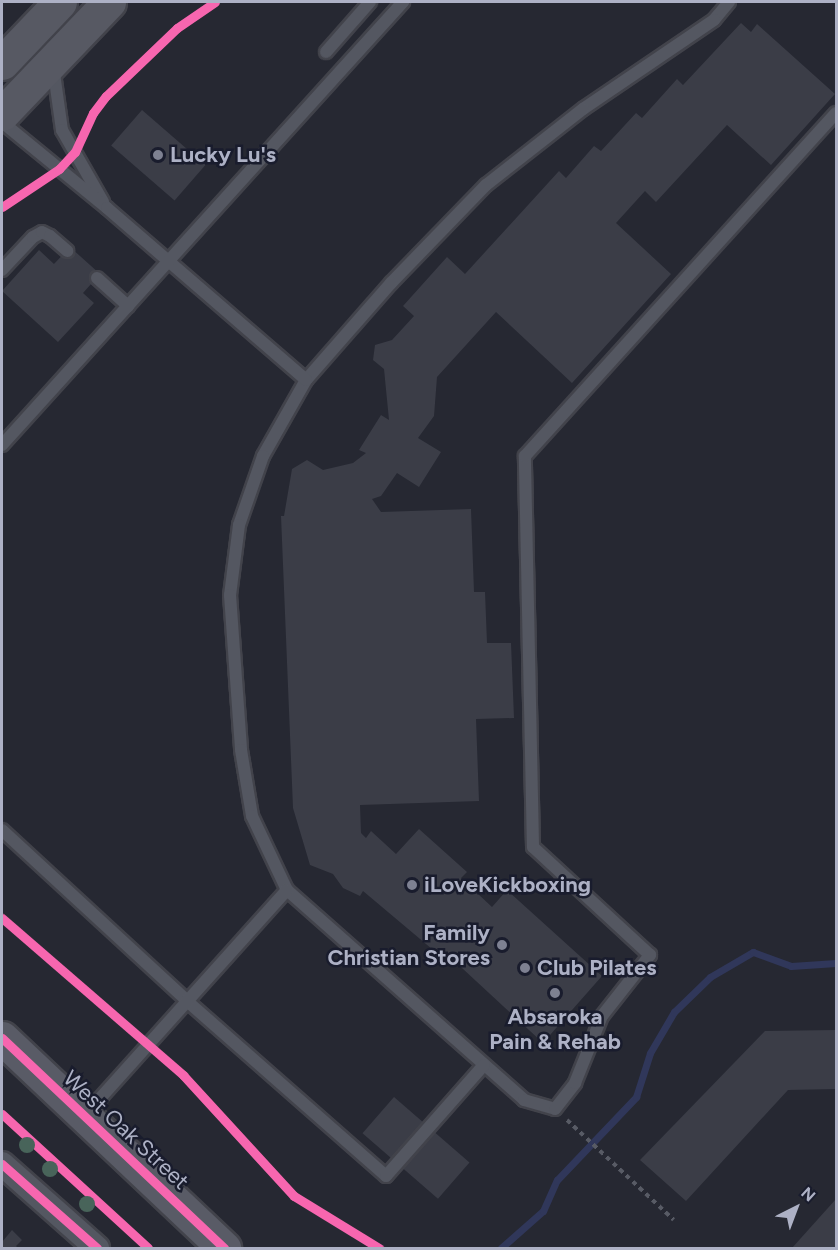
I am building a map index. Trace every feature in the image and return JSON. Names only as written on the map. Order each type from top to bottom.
[{"type":"main road","points":[[2,63],[60,2]]},
{"type":"main road","points":[[2,114],[109,2]]},
{"type":"main road","name":"West Oak Street","points":[[2,1038],[224,1248]]},
{"type":"street","points":[[2,1164],[97,1248]]},
{"type":"lane","points":[[326,52],[370,2]]},
{"type":"lane","points":[[2,445],[404,2]]},
{"type":"lane","points":[[729,2],[714,20],[583,109],[486,185],[391,284],[306,380],[263,456],[238,525],[230,595],[241,750],[252,816],[286,890],[524,1100],[555,1109],[575,1083],[602,1016],[650,955],[532,847],[525,456],[837,113]]},
{"type":"lane","points":[[2,43],[36,27]]},
{"type":"lane","points":[[53,62],[62,130],[107,208]]},
{"type":"lane","points":[[2,122],[107,208],[306,380]]},
{"type":"lane","points":[[2,270],[33,237],[42,232],[67,251]]},
{"type":"lane","points":[[97,278],[128,306]]},
{"type":"lane","points":[[2,830],[187,1001],[386,1176],[483,1065]]},
{"type":"lane","points":[[83,1117],[286,890]]},
{"type":"path","points":[[580,1132],[674,1220]]},
{"type":"building","points":[[741,23],[751,32],[757,24],[835,94],[771,165],[727,125],[656,202],[645,191],[616,223],[671,274],[572,383],[496,312],[437,377],[434,416],[418,438],[441,452],[419,487],[397,473],[381,496],[372,499],[381,512],[471,509],[474,592],[485,592],[487,643],[511,643],[514,718],[476,719],[479,801],[360,805],[361,833],[366,838],[371,831],[396,854],[419,829],[467,872],[461,878],[492,907],[507,890],[602,976],[543,1043],[449,956],[445,960],[363,891],[360,896],[343,888],[333,874],[310,865],[293,808],[281,516],[284,516],[292,469],[307,460],[323,470],[353,463],[366,453],[359,450],[381,415],[389,420],[384,369],[373,360],[375,345],[392,340],[414,316],[403,306],[447,257],[465,274],[559,171],[566,178],[594,146],[601,151],[636,113],[642,118],[677,79],[683,85]]},
{"type":"building","name":"Lucky Lu's","points":[[142,110],[205,165],[175,201],[111,145]]},
{"type":"building","points":[[70,247],[100,274],[83,293],[94,303],[58,342],[2,291],[39,250],[54,264]]},
{"type":"building","points":[[836,1030],[836,1089],[788,1090],[686,1201],[640,1160],[765,1031]]},
{"type":"building","points":[[394,1097],[469,1163],[438,1199],[363,1133]]},
{"type":"building","points":[[836,1199],[836,1248],[792,1248]]},
{"type":"building","points":[[12,1230],[22,1240],[16,1246],[18,1248],[2,1248],[2,1242]]},
{"type":"waterway","points":[[501,1248],[543,1211],[557,1180],[636,1097],[650,1053],[674,1012],[710,977],[753,952],[791,966],[836,963]]},
{"type":"cycle path","points":[[2,207],[59,169],[75,152],[93,113],[106,96],[177,28],[215,2]]},
{"type":"cycle path","points":[[2,918],[183,1075],[294,1196],[379,1248]]},
{"type":"cycle path","points":[[2,1038],[224,1248]]},
{"type":"cycle path","points":[[2,1114],[148,1248]]},
{"type":"cycle path","points":[[2,1164],[97,1248]]},
{"type":"place","name":"Lucky Lu's","points":[[158,155]]},
{"type":"place","name":"iLoveKickboxing","points":[[412,885]]},
{"type":"place","name":"Family Christian Stores","points":[[502,945]]},
{"type":"place","name":"Club Pilates","points":[[525,968]]},
{"type":"place","name":"Absaroka Pain & Rehab","points":[[555,993]]}]
